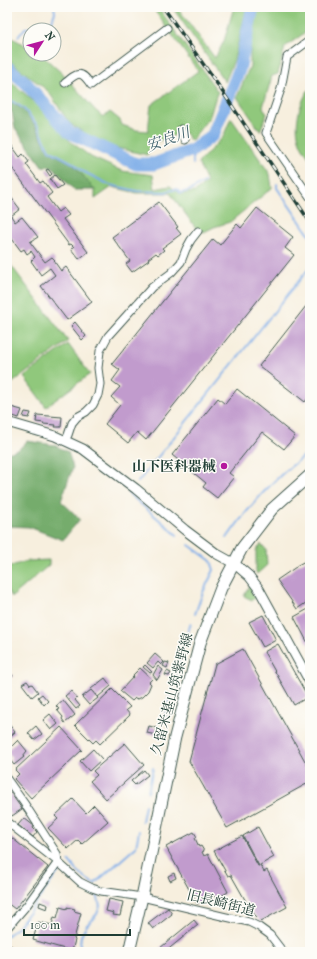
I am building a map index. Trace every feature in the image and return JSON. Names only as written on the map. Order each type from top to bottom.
[{"type":"main road","name":"久留米基山筑紫野線","points":[[128,952],[142,897],[175,738],[200,643],[221,588],[235,564],[242,548],[272,509],[310,475]]},
{"type":"street","points":[[65,83],[76,74],[81,74],[85,76],[91,85],[167,28]]},
{"type":"street","points":[[310,40],[287,57],[281,89],[266,133],[310,197]]},
{"type":"street","points":[[181,129],[185,140]]},
{"type":"street","points":[[65,441],[72,423],[93,405],[98,395],[100,384],[98,368],[100,351],[108,336],[152,287],[171,273],[181,262],[186,249],[198,231]]},
{"type":"street","points":[[7,422],[55,436],[83,449],[136,489],[185,530],[217,554],[235,564],[249,576],[259,589],[310,682]]},
{"type":"street","points":[[7,779],[48,839],[57,854],[58,862],[27,905],[7,928]]},
{"type":"street","name":"旧長崎街道","points":[[7,822],[58,862],[80,882],[92,888],[101,891],[142,897],[226,918],[249,922],[260,927],[270,935],[283,952]]},
{"type":"green space","points":[[152,7],[158,7],[218,92],[210,116],[191,141],[184,132],[152,143],[147,155],[104,145],[70,124],[48,91],[7,59],[7,36],[22,43],[22,62],[50,62],[66,77],[103,117],[110,112],[120,120],[122,125],[136,130],[148,131],[151,105],[198,71]]},
{"type":"green space","points":[[172,7],[177,7],[215,58],[224,41],[234,7],[247,7],[234,60],[225,82]]},
{"type":"green space","points":[[259,7],[310,7],[310,29],[285,47],[278,74],[272,76],[263,107],[267,114],[260,131],[237,97],[250,66],[250,47]]},
{"type":"green space","points":[[7,78],[46,112],[70,141],[91,157],[122,171],[153,175],[155,189],[170,186],[181,194],[195,192],[207,182],[198,163],[223,137],[231,118],[270,174],[272,188],[230,222],[204,232],[195,227],[170,193],[137,193],[112,187],[95,199],[95,190],[73,164],[49,151],[35,125],[23,109],[7,100]]},
{"type":"green space","points":[[310,88],[310,159],[300,142],[297,126],[303,99]]},
{"type":"green space","points":[[7,100],[23,109],[35,125],[49,151],[73,164],[95,190],[74,190],[53,167],[42,166],[15,128],[12,112],[7,109]]},
{"type":"green space","points":[[7,260],[68,341],[7,387]]},
{"type":"green space","points":[[68,344],[90,374],[46,407],[24,377]]},
{"type":"green space","points":[[27,441],[54,445],[68,452],[73,467],[61,501],[80,519],[63,540],[29,527],[7,526],[7,453],[18,450]]},
{"type":"green space","points":[[261,544],[266,549],[267,565],[257,574],[256,551]]},
{"type":"green space","points":[[49,560],[49,565],[12,597],[7,589],[7,565],[11,566],[27,561]]},
{"type":"green space","points":[[250,585],[257,596],[252,600],[244,596]]},
{"type":"building","points":[[7,139],[20,157],[23,154],[29,162],[26,164],[40,183],[43,181],[52,193],[47,197],[58,212],[63,208],[69,215],[63,219],[88,252],[79,259],[71,249],[74,247],[71,244],[69,245],[7,161]]},
{"type":"building","points":[[48,169],[52,174],[50,176],[46,170]]},
{"type":"building","points":[[55,175],[63,185],[57,189],[50,179]]},
{"type":"building","points":[[7,192],[20,209],[11,216],[15,222],[22,217],[38,237],[30,242],[45,262],[52,257],[61,271],[66,267],[92,302],[67,320],[41,286],[55,275],[50,268],[41,275],[31,261],[35,257],[31,251],[27,254],[24,249],[21,251],[7,232]]},
{"type":"building","points":[[159,202],[178,227],[176,228],[181,234],[162,248],[164,250],[158,255],[156,253],[132,272],[126,264],[130,261],[112,237]]},
{"type":"building","points":[[257,208],[293,237],[285,248],[294,255],[146,440],[137,432],[128,443],[105,424],[120,405],[111,397],[120,387],[112,381],[120,370],[112,364],[213,239],[220,245],[237,224],[241,228]]},
{"type":"building","points":[[310,301],[310,395],[305,402],[259,366]]},
{"type":"building","points":[[75,322],[86,336],[82,340],[71,326]]},
{"type":"building","points":[[237,389],[295,436],[284,449],[262,432],[229,473],[234,477],[217,498],[203,487],[206,483],[172,455],[218,398],[225,404]]},
{"type":"building","points":[[7,406],[22,410],[19,418],[7,414]]},
{"type":"building","points":[[25,412],[31,413],[29,418],[23,417]]},
{"type":"building","points":[[37,415],[62,417],[61,427],[36,422]]},
{"type":"building","points":[[307,560],[310,564],[310,600],[297,609],[277,580]]},
{"type":"building","points":[[310,608],[310,647],[294,617]]},
{"type":"building","points":[[263,615],[276,640],[263,647],[249,622]]},
{"type":"building","points":[[278,644],[308,697],[294,705],[264,652]]},
{"type":"building","points":[[243,649],[310,770],[310,782],[227,828],[189,761],[215,664]]},
{"type":"building","points":[[155,654],[164,662],[161,665],[158,662],[153,668],[147,663]]},
{"type":"building","points":[[165,662],[169,663],[167,668],[163,666]]},
{"type":"building","points":[[145,665],[152,672],[150,673],[143,667]]},
{"type":"building","points":[[158,666],[163,670],[157,680],[153,675]]},
{"type":"building","points":[[7,668],[13,676],[7,682]]},
{"type":"building","points":[[140,668],[152,679],[149,682],[151,684],[148,691],[142,697],[138,699],[135,698],[132,701],[120,691]]},
{"type":"building","points":[[167,671],[171,673],[169,676],[165,675]]},
{"type":"building","points":[[105,678],[111,686],[98,697],[91,689]]},
{"type":"building","points":[[27,681],[30,685],[32,684],[38,692],[32,697],[22,684]]},
{"type":"building","points":[[112,689],[130,707],[126,710],[130,715],[100,744],[96,740],[93,743],[75,725]]},
{"type":"building","points":[[91,690],[98,698],[89,705],[82,697]]},
{"type":"building","points":[[71,691],[77,698],[75,700],[80,706],[76,709],[65,696]]},
{"type":"building","points":[[42,694],[48,701],[44,705],[38,697]]},
{"type":"building","points":[[63,700],[75,715],[65,723],[62,719],[63,717],[57,710],[59,709],[56,706]]},
{"type":"building","points":[[50,714],[58,724],[51,730],[43,720]]},
{"type":"building","points":[[7,722],[15,732],[7,739]]},
{"type":"building","points":[[36,726],[42,734],[34,740],[28,733]]},
{"type":"building","points":[[149,726],[157,728],[156,735],[147,733]]},
{"type":"building","points":[[61,727],[82,750],[31,798],[14,779],[19,774],[15,770]]},
{"type":"building","points":[[18,740],[27,751],[23,756],[24,757],[14,765],[10,760],[12,758],[8,753],[8,750]]},
{"type":"building","points":[[125,743],[144,765],[106,799],[90,781],[97,775],[93,771]]},
{"type":"building","points":[[93,749],[102,759],[89,771],[80,761]]},
{"type":"building","points":[[144,770],[148,775],[135,785],[131,781]]},
{"type":"building","points":[[7,788],[22,809],[12,816],[7,809]]},
{"type":"building","points":[[73,799],[86,813],[94,805],[108,821],[82,844],[78,840],[68,849],[48,828],[58,819],[55,816]]},
{"type":"building","points":[[24,818],[34,826],[33,828],[37,832],[33,837],[18,825]]},
{"type":"building","points":[[258,827],[274,857],[260,865],[264,872],[267,870],[287,907],[261,921],[248,905],[231,875],[228,876],[214,851],[242,836],[259,866],[243,836]]},
{"type":"building","points":[[194,832],[197,837],[195,838],[199,847],[201,846],[204,851],[202,852],[204,856],[208,854],[228,892],[216,899],[214,895],[197,904],[166,847]]},
{"type":"building","points":[[7,834],[48,867],[15,909],[7,903]]},
{"type":"building","points":[[174,873],[176,878],[170,881],[168,876]]},
{"type":"building","points":[[109,899],[123,902],[120,916],[113,915],[114,913],[106,911]]},
{"type":"building","points":[[40,902],[48,905],[47,909],[39,906]]},
{"type":"building","points":[[60,907],[75,909],[74,911],[81,913],[72,951],[33,940],[38,922],[52,925],[54,917],[57,918]]},
{"type":"building","points":[[168,908],[172,914],[153,929],[148,923]]},
{"type":"building","points":[[194,920],[198,925],[165,952],[163,952],[160,948]]},
{"type":"waterway","points":[[18,37],[25,28],[41,28],[52,21],[55,12],[54,7]]},
{"type":"waterway","name":"安良川","points":[[7,67],[25,82],[69,132],[136,164],[154,164],[193,150],[213,135],[239,70],[253,7]]},
{"type":"waterway","points":[[7,55],[11,51]]},
{"type":"waterway","points":[[7,98],[23,108],[38,126],[49,150],[73,163],[84,172],[110,185],[137,191],[165,192],[176,189],[181,193],[191,190],[204,182]]},
{"type":"waterway","points":[[193,150],[193,164]]},
{"type":"waterway","points":[[277,184],[277,188],[310,236]]},
{"type":"waterway","points":[[138,482],[310,267]]},
{"type":"waterway","points":[[227,538],[267,489],[282,474],[310,451]]},
{"type":"waterway","points":[[128,493],[177,535]]},
{"type":"waterway","points":[[189,545],[211,561],[214,570],[203,592],[195,614]]},
{"type":"waterway","points":[[182,650],[191,623]]},
{"type":"waterway","points":[[172,686],[179,659]]},
{"type":"waterway","points":[[165,717],[169,697]]},
{"type":"waterway","points":[[160,738],[162,730]]},
{"type":"waterway","points":[[148,792],[153,768]]},
{"type":"waterway","points":[[142,821],[145,805]]},
{"type":"waterway","points":[[69,861],[80,874],[94,884],[136,847],[139,831]]},
{"type":"waterway","points":[[7,936],[19,926],[59,871]]},
{"type":"waterway","points":[[79,952],[81,936],[87,925],[97,914],[100,906],[97,894]]},
{"type":"railway","points":[[163,7],[218,85],[310,222]]},
{"type":"place","name":"山下医科器械","points":[[224,466]]}]
